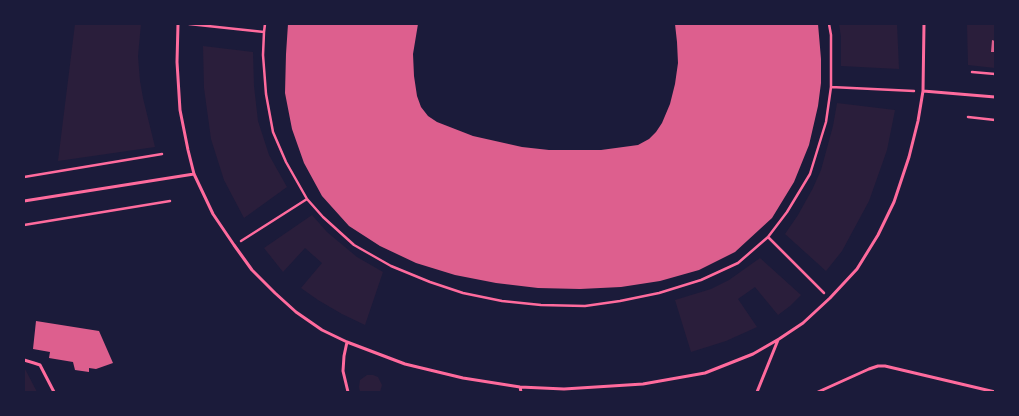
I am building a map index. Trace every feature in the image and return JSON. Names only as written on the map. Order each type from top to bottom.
[{"type":"lane","points":[[178,24],[177,62],[180,110],[194,174],[213,214],[252,270],[296,312],[322,330],[347,342],[405,364],[463,378],[520,386],[564,389],[643,384],[704,373],[754,354],[803,322],[830,298],[857,269],[878,235],[894,202],[918,121],[923,91],[924,24]]},
{"type":"lane","points":[[923,91],[995,97]]},
{"type":"lane","points":[[24,201],[194,174]]},
{"type":"lane","points":[[757,392],[779,339]]},
{"type":"lane","points":[[347,342],[343,371],[348,392]]},
{"type":"lane","points":[[24,360],[40,366],[54,392]]},
{"type":"lane","points":[[818,392],[878,366],[885,366],[995,392]]},
{"type":"lane","points":[[520,386],[521,392]]},
{"type":"path","points":[[189,24],[264,32]]},
{"type":"path","points":[[265,24],[263,55],[266,94],[274,132],[286,162],[308,199],[324,218],[354,245],[391,266],[463,293],[502,301],[541,305],[585,306],[620,302],[659,293],[701,280],[738,263],[768,237],[787,212],[810,174],[826,122],[831,86],[831,35],[829,24]]},
{"type":"path","points":[[972,72],[995,74]]},
{"type":"path","points":[[831,86],[923,91]]},
{"type":"path","points":[[968,117],[995,120]]},
{"type":"path","points":[[24,177],[162,154]]},
{"type":"path","points":[[234,245],[308,199]]},
{"type":"path","points":[[24,225],[170,201]]},
{"type":"path","points":[[768,237],[830,298]]},
{"type":"shaded area","points":[[75,24],[141,24],[138,56],[140,81],[155,147],[58,161]]},
{"type":"shaded area","points":[[839,24],[897,24],[899,69],[841,66]]},
{"type":"shaded area","points":[[967,24],[995,24],[995,68],[968,65]]},
{"type":"shaded area","points":[[203,46],[253,52],[258,121],[269,155],[287,187],[244,218],[224,180],[211,139],[204,88]]},
{"type":"shaded area","points":[[837,103],[895,110],[887,150],[869,201],[842,251],[826,271],[785,234],[798,215],[821,170]]},
{"type":"shaded area","points":[[312,215],[327,232],[357,257],[383,272],[365,325],[342,314],[301,288],[322,263],[305,248],[283,272],[264,248]]},
{"type":"shaded area","points":[[760,258],[801,295],[778,315],[755,287],[738,299],[757,327],[726,341],[691,352],[675,300],[711,289],[729,280]]},
{"type":"shaded area","points":[[24,367],[37,392],[24,392]]},
{"type":"shaded area","points":[[367,375],[378,377],[382,385],[380,392],[360,392],[360,380]]},
{"type":"building","points":[[288,24],[418,24],[413,54],[414,76],[417,96],[421,107],[428,116],[437,122],[473,136],[522,147],[549,150],[601,150],[638,145],[649,139],[662,123],[670,104],[675,84],[678,63],[675,24],[818,24],[821,83],[818,106],[809,145],[794,182],[772,218],[735,252],[699,270],[660,281],[621,287],[580,289],[538,288],[496,283],[455,275],[416,263],[380,246],[349,226],[322,196],[304,163],[292,129],[285,93]]},
{"type":"building","points":[[992,40],[995,41],[995,52],[991,52]]},
{"type":"building","points":[[36,321],[99,331],[113,363],[96,369],[89,368],[89,372],[75,370],[73,362],[49,358],[50,352],[33,349]]}]
